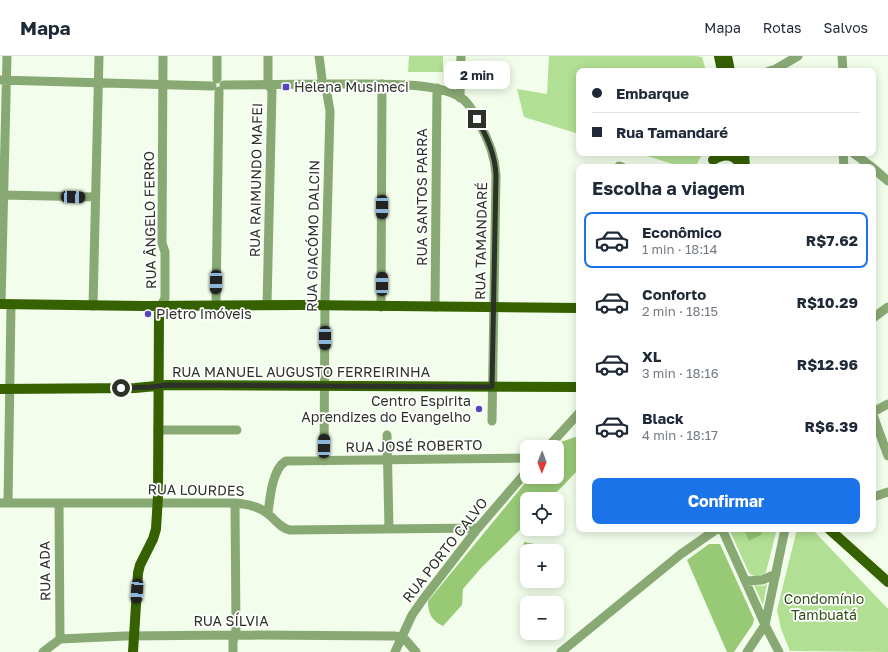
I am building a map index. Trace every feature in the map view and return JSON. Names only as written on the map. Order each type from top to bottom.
[{"type":"main road","points":[[719,56],[721,68]]},
{"type":"main road","points":[[727,56],[729,68]]},
{"type":"main road","points":[[730,156],[737,159],[741,164]]},
{"type":"main road","points":[[0,304],[93,306],[267,305],[576,308]]},
{"type":"main road","name":"RUA ÂNGELO FERRO","points":[[133,652],[138,573],[156,529],[158,502],[159,313],[162,306]]},
{"type":"main road","name":"RUA MANUEL AUGUSTO FERREIRINHA","points":[[5,389],[136,388],[159,386],[576,387]]},
{"type":"main road","points":[[832,532],[888,582]]},
{"type":"main road","points":[[843,532],[888,574]]},
{"type":"street","points":[[0,304],[3,195],[3,80],[7,56]]},
{"type":"street","points":[[93,306],[99,56]]},
{"type":"street","name":"RUA ÂNGELO FERRO","points":[[162,306],[165,298],[165,252],[162,243],[163,56]]},
{"type":"street","points":[[216,305],[217,56]]},
{"type":"street","name":"RUA RAIMUNDO MAFEI","points":[[267,305],[272,90],[268,85],[268,56]]},
{"type":"street","name":"RUA GIACÓMO DALCIN","points":[[319,56],[330,111],[325,306],[324,461]]},
{"type":"street","points":[[460,98],[461,56]]},
{"type":"street","points":[[777,68],[798,56]]},
{"type":"street","points":[[842,56],[843,68]]},
{"type":"street","name":"RUA TAMANDARÉ","points":[[3,80],[218,86],[382,84],[437,88],[464,100],[472,110],[482,128],[491,146],[495,161],[492,421]]},
{"type":"street","points":[[381,307],[382,84]]},
{"type":"street","name":"RUA SANTOS PARRA","points":[[435,307],[437,88]]},
{"type":"street","points":[[857,156],[869,164]]},
{"type":"street","points":[[876,170],[888,181]]},
{"type":"street","points":[[3,195],[95,197]]},
{"type":"street","points":[[4,503],[5,389],[11,305]]},
{"type":"street","points":[[876,316],[888,307]]},
{"type":"street","points":[[876,411],[888,404]]},
{"type":"street","points":[[554,440],[576,416]]},
{"type":"street","points":[[876,422],[888,456]]},
{"type":"street","points":[[158,430],[237,430]]},
{"type":"street","points":[[387,435],[389,529]]},
{"type":"street","name":"RUA JOSÉ ROBERTO","points":[[268,513],[275,476],[282,463],[286,461],[520,458]]},
{"type":"street","name":"RUA PORTO CALVO","points":[[395,652],[412,615],[424,598],[478,528],[520,479]]},
{"type":"street","points":[[876,496],[888,492]]},
{"type":"street","name":"RUA LOURDES","points":[[4,503],[235,503],[249,504],[262,509],[268,513],[282,528],[290,530],[478,528]]},
{"type":"street","name":"RUA ADA","points":[[59,503],[60,639]]},
{"type":"street","points":[[233,652],[236,628],[235,503]]},
{"type":"street","points":[[561,652],[681,554],[713,532]]},
{"type":"street","points":[[723,532],[765,625],[779,652]]},
{"type":"street","points":[[746,652],[765,625],[784,532]]},
{"type":"street","points":[[746,581],[762,580],[776,574]]},
{"type":"street","name":"RUA SÍLVIA","points":[[60,639],[134,636],[235,635],[403,637]]},
{"type":"street","points":[[403,637],[416,652]]},
{"type":"street","points":[[44,652],[60,639]]},
{"type":"green space","points":[[409,56],[443,56],[443,72],[408,72]]},
{"type":"green space","points":[[549,56],[695,56],[702,57],[705,68],[576,68],[576,133],[524,117],[517,89],[547,94]]},
{"type":"green space","points":[[647,156],[701,156],[697,164],[673,164]]},
{"type":"green space","points":[[730,532],[776,532],[766,572],[760,576],[751,575]]},
{"type":"green space","name":"Condomínio Tambuatá","points":[[796,532],[815,532],[888,609],[888,652],[790,651],[781,629],[777,610]]},
{"type":"green space","points":[[767,584],[763,605],[754,585],[763,586]]},
{"type":"shaded area","points":[[576,438],[576,472],[557,492],[520,492],[520,530],[481,568],[463,589],[462,605],[443,626],[436,622],[431,616],[428,601],[524,484],[564,484],[564,441]]},
{"type":"shaded area","points":[[745,532],[761,532],[762,534],[749,541]]},
{"type":"shaded area","points":[[524,542],[534,544],[524,544]]},
{"type":"shaded area","points":[[709,544],[720,544],[754,619],[753,624],[734,652],[727,652],[687,560]]},
{"type":"place","name":"Helena Musimeci","points":[[286,87]]},
{"type":"place","name":"Pietro Imóveis","points":[[148,314]]},
{"type":"place","name":"Centro Espirita Aprendizes do Evangelho","points":[[479,409]]},
{"type":"route","points":[[121,388],[167,385],[492,387],[496,175],[495,161],[491,146],[477,119]]}]
